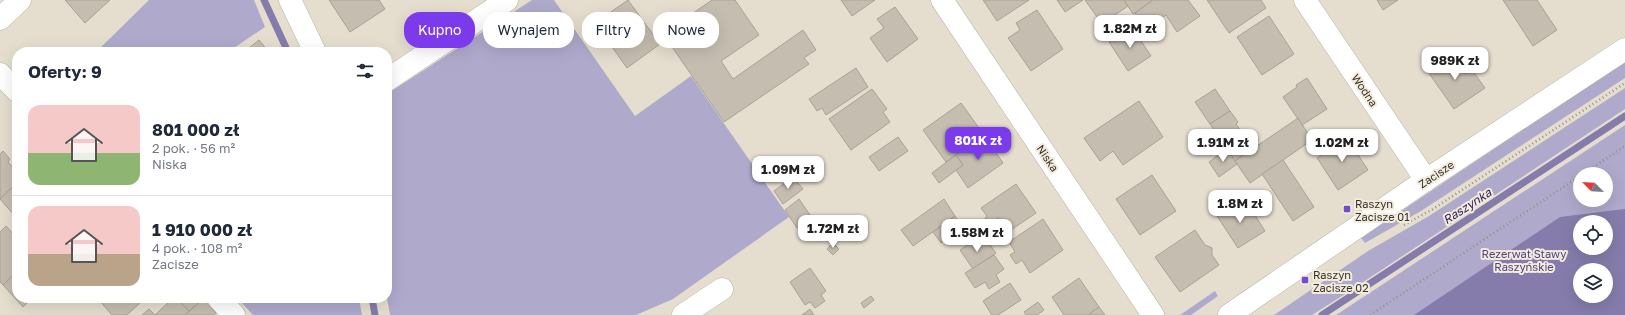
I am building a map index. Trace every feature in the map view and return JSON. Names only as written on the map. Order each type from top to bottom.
[{"type":"street","points":[[0,19],[20,0]]},
{"type":"street","points":[[290,0],[313,47]]},
{"type":"street","points":[[392,77],[507,0]]},
{"type":"street","name":"Niska","points":[[942,0],[1153,315]]},
{"type":"street","name":"Wodna","points":[[1305,0],[1426,180]]},
{"type":"street","name":"Zacisze","points":[[1229,315],[1426,180],[1625,49]]},
{"type":"street","points":[[0,74],[12,86]]},
{"type":"street","points":[[683,315],[722,289]]},
{"type":"street","points":[[223,303],[234,315]]},
{"type":"path","points":[[1402,226],[1433,209],[1625,83]]},
{"type":"path","points":[[1594,167],[1625,146]]},
{"type":"path","points":[[1370,315],[1573,181]]},
{"type":"green space","points":[[149,0],[254,0],[265,27],[235,47],[101,47]]},
{"type":"green space","points":[[532,0],[554,0],[562,12],[513,12]]},
{"type":"green space","points":[[574,29],[582,40],[582,48],[588,48],[635,116],[691,76],[789,217],[673,299],[636,315],[390,315],[388,303],[392,303],[392,91],[458,48],[475,48],[475,37],[483,32],[483,48],[574,48]]},
{"type":"green space","points":[[1625,61],[1625,78],[1421,211],[1365,243],[1361,238]]},
{"type":"green space","points":[[1625,88],[1625,109],[1342,296],[1312,315],[1274,315],[1368,251],[1429,216]]},
{"type":"green space","name":"Rezerwat Stawy Raszyńskie","points":[[1625,125],[1625,315],[1336,315]]},
{"type":"green space","points":[[1215,291],[1218,296],[1191,315],[1180,315]]},
{"type":"green space","points":[[242,303],[360,303],[362,315],[253,315]]},
{"type":"shaded area","points":[[1625,209],[1625,315],[1414,315],[1560,217],[1573,215],[1573,255],[1613,255],[1613,215],[1576,215]]},
{"type":"building","points":[[65,0],[110,0],[85,23]]},
{"type":"building","points":[[329,0],[379,0],[385,9],[350,32]]},
{"type":"building","points":[[628,0],[637,12],[611,12]]},
{"type":"building","points":[[712,0],[735,0],[759,35],[721,61],[733,79],[803,30],[816,50],[804,58],[809,64],[724,122],[673,48],[719,48],[719,12],[695,12]]},
{"type":"building","points":[[841,0],[875,0],[852,16]]},
{"type":"building","points":[[983,0],[1029,0],[997,21]]},
{"type":"building","points":[[1057,0],[1083,0],[1065,12]]},
{"type":"building","points":[[1085,0],[1124,0],[1128,6],[1102,24]]},
{"type":"building","points":[[1124,0],[1153,0],[1133,14]]},
{"type":"building","points":[[1153,0],[1188,0],[1200,16],[1177,32],[1166,15],[1146,30],[1135,13]]},
{"type":"building","points":[[1207,0],[1261,0],[1266,8],[1229,33]]},
{"type":"building","points":[[1377,0],[1398,0],[1383,10]]},
{"type":"building","points":[[1503,0],[1537,0],[1557,30],[1533,46]]},
{"type":"building","points":[[895,7],[918,39],[887,62],[870,38],[884,28],[877,19]]},
{"type":"building","points":[[1037,10],[1063,49],[1031,71],[1008,38],[1020,30],[1016,23]]},
{"type":"building","points":[[1269,16],[1294,54],[1262,75],[1237,37]]},
{"type":"building","points":[[645,23],[653,34],[653,48],[654,48],[627,68],[613,48],[645,48]]},
{"type":"building","points":[[1132,27],[1151,56],[1128,71],[1109,42]]},
{"type":"building","points":[[259,40],[265,47],[250,47]]},
{"type":"building","points":[[1452,52],[1465,74],[1472,70],[1485,88],[1454,109],[1426,69]]},
{"type":"building","points":[[856,68],[868,87],[826,115],[822,108],[817,111],[809,99]]},
{"type":"building","points":[[1307,78],[1327,109],[1302,125],[1283,97],[1297,87],[1296,85]]},
{"type":"building","points":[[872,89],[887,109],[883,112],[890,122],[851,150],[829,119]]},
{"type":"building","points":[[1215,89],[1230,111],[1210,124],[1195,102]]},
{"type":"building","points":[[1139,101],[1163,137],[1123,165],[1113,151],[1100,161],[1084,138]]},
{"type":"building","points":[[961,103],[984,135],[946,162],[923,130]]},
{"type":"building","points":[[1230,111],[1238,122],[1236,124],[1253,148],[1235,161],[1210,124]]},
{"type":"building","points":[[1298,118],[1312,140],[1250,183],[1235,161]]},
{"type":"building","points":[[984,135],[1003,163],[968,188],[956,170],[963,165],[956,155]]},
{"type":"building","points":[[898,137],[908,151],[879,171],[869,157]]},
{"type":"building","points":[[1347,138],[1368,170],[1338,190],[1317,158],[1331,149],[1328,145],[1336,139],[1338,144]]},
{"type":"building","points":[[1227,149],[1237,164],[1219,177],[1209,162]]},
{"type":"building","points":[[3,151],[10,159],[8,162],[12,166],[12,188],[0,199],[0,154]]},
{"type":"building","points":[[956,155],[963,165],[939,183],[932,173]]},
{"type":"building","points":[[1283,160],[1314,207],[1293,221],[1262,174]]},
{"type":"building","points":[[1152,175],[1176,211],[1140,235],[1116,199]]},
{"type":"building","points":[[793,177],[803,189],[783,204],[774,191]]},
{"type":"building","points":[[1016,184],[1036,213],[1008,232],[998,218],[989,224],[985,218],[987,216],[981,208]]},
{"type":"building","points":[[12,188],[12,213],[0,199]]},
{"type":"building","points":[[799,199],[812,218],[797,228],[785,210]]},
{"type":"building","points":[[944,199],[955,216],[913,246],[901,230]]},
{"type":"building","points":[[1246,201],[1265,231],[1238,248],[1215,213],[1227,205],[1231,212]]},
{"type":"building","points":[[955,216],[963,227],[941,243],[933,232]]},
{"type":"building","points":[[1043,219],[1063,250],[1030,273],[1022,260],[1016,264],[1010,255],[1015,252],[1009,242]]},
{"type":"building","points":[[6,226],[12,233],[12,277],[3,285],[0,282],[0,232]]},
{"type":"building","points":[[1195,230],[1205,245],[1212,248],[1212,255],[1219,265],[1180,292],[1155,257]]},
{"type":"building","points":[[976,239],[980,245],[987,241],[996,253],[973,269],[960,250]]},
{"type":"building","points":[[833,243],[839,249],[833,255],[827,249]]},
{"type":"building","points":[[994,255],[1004,269],[996,275],[1000,282],[989,289],[985,282],[975,288],[965,273]]},
{"type":"building","points":[[810,268],[826,291],[821,295],[825,301],[815,308],[810,302],[805,305],[790,282]]},
{"type":"building","points":[[12,277],[12,295],[3,285]]},
{"type":"building","points":[[1079,278],[1099,307],[1088,315],[1064,315],[1052,297]]},
{"type":"building","points":[[1010,283],[1021,300],[998,315],[992,315],[983,301]]},
{"type":"building","points":[[871,296],[874,300],[864,308],[861,303]]},
{"type":"building","points":[[1038,302],[1044,310],[1037,315],[1026,315],[1024,312]]},
{"type":"building","points":[[19,303],[27,303],[23,307]]},
{"type":"building","points":[[102,303],[140,303],[127,315],[112,315]]},
{"type":"building","points":[[168,303],[181,303],[189,311],[185,315],[155,315]]},
{"type":"building","points":[[181,303],[198,303],[189,311]]},
{"type":"building","points":[[198,303],[207,303],[216,313],[214,315],[185,315]]},
{"type":"building","points":[[1099,307],[1105,315],[1088,315]]},
{"type":"building","points":[[149,309],[155,315],[142,315]]},
{"type":"building","points":[[810,309],[814,315],[802,315]]},
{"type":"waterway","points":[[264,0],[286,47]]},
{"type":"waterway","name":"Raszynka","points":[[1322,315],[1625,116]]},
{"type":"waterway","points":[[373,303],[375,315]]},
{"type":"place","name":"Raszyn Zacisze 01","points":[[1347,209]]},
{"type":"place","name":"Raszyn Zacisze 02","points":[[1305,280]]}]
